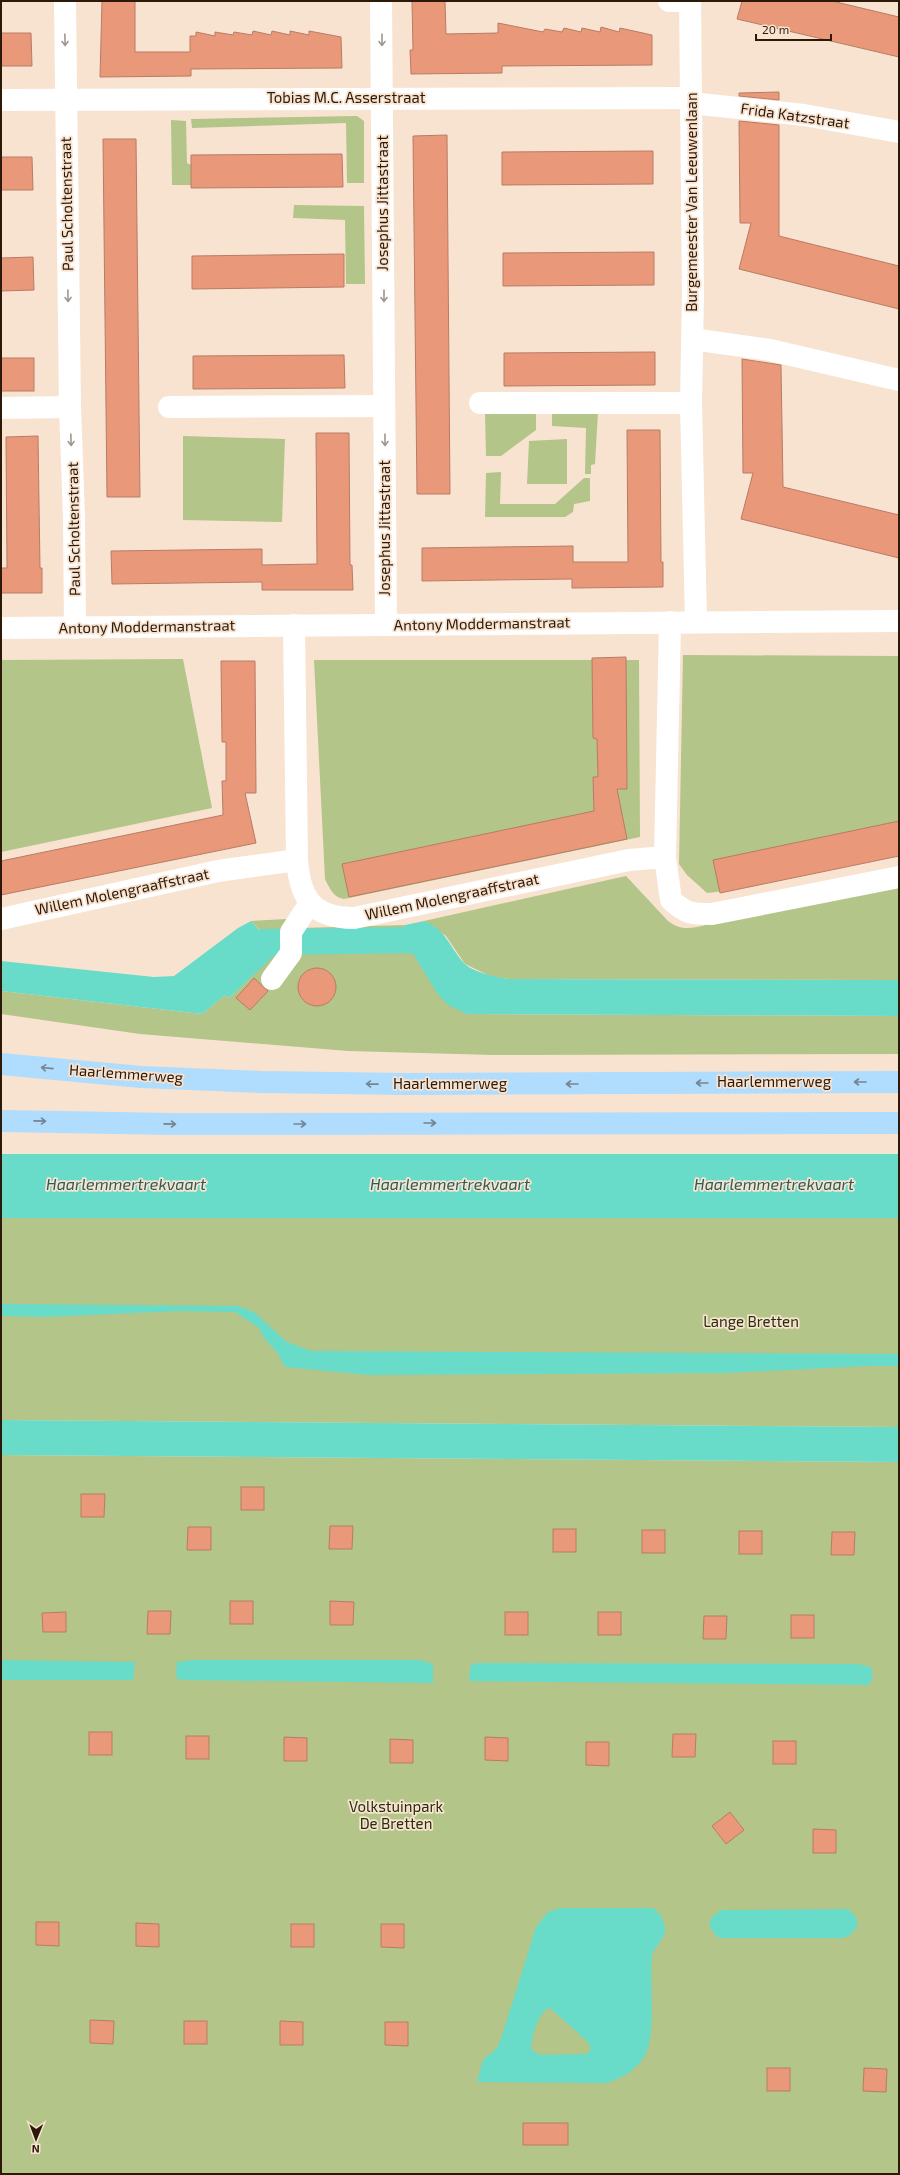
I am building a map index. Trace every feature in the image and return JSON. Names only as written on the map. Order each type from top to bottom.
[{"type":"main road","name":"Haarlemmerweg","points":[[1,1064],[141,1077],[261,1082],[408,1084],[899,1082]]},
{"type":"main road","points":[[1,1121],[172,1124],[899,1123]]},
{"type":"street","name":"Paul Scholtenstraat","points":[[65,1],[70,407],[74,517],[75,628]]},
{"type":"street","name":"Josephus Jittastraat","points":[[382,1],[386,625]]},
{"type":"street","name":"Burgemeester Van Leeuwenlaan","points":[[669,1],[690,1],[691,403],[696,622]]},
{"type":"street","name":"Tobias M.C. Asserstraat","points":[[1,100],[382,98],[691,100]]},
{"type":"street","name":"Frida Katzstraat","points":[[691,100],[804,115],[899,132]]},
{"type":"street","points":[[692,339],[770,350],[899,380]]},
{"type":"street","points":[[480,403],[691,403]]},
{"type":"street","points":[[169,407],[384,406]]},
{"type":"street","points":[[1,408],[70,407]]},
{"type":"street","name":"Antony Moddermanstraat","points":[[1,628],[899,621]]},
{"type":"street","points":[[670,622],[665,858],[671,900],[683,911],[699,914],[712,914],[899,877]]},
{"type":"street","points":[[294,625],[297,860]]},
{"type":"street","name":"Willem Molengraaffstraat","points":[[1,918],[218,871],[297,860],[301,888],[310,903],[320,913],[338,918],[354,918],[629,860],[665,858]]},
{"type":"street","points":[[272,979],[291,953],[291,932],[310,903]]},
{"type":"green space","points":[[357,116],[364,121],[364,183],[347,183],[346,123],[192,128],[191,119]]},
{"type":"green space","points":[[171,120],[186,121],[187,163],[191,165],[191,185],[172,185]]},
{"type":"green space","points":[[294,205],[364,206],[365,284],[346,284],[345,220],[293,218]]},
{"type":"green space","points":[[598,412],[595,464],[591,465],[591,474],[585,474],[586,428],[552,426],[552,414]]},
{"type":"green space","points":[[485,413],[536,413],[536,430],[501,456],[486,456]]},
{"type":"green space","points":[[183,436],[285,439],[282,522],[183,520]]},
{"type":"green space","points":[[567,439],[567,484],[527,484],[529,441]]},
{"type":"green space","points":[[501,472],[500,504],[555,504],[584,478],[590,478],[590,501],[574,504],[573,512],[565,517],[485,517],[486,473]]},
{"type":"green space","points":[[683,655],[899,656],[899,853],[707,893],[687,875],[679,864]]},
{"type":"green space","points":[[183,659],[212,808],[1,852],[1,660]]},
{"type":"green space","points":[[314,660],[639,660],[640,837],[344,899],[340,898],[332,892],[325,879]]},
{"type":"green space","points":[[626,876],[668,921],[674,925],[686,928],[699,927],[719,921],[899,886],[899,980],[508,979],[490,976],[465,964],[446,936],[424,921]]},
{"type":"green space","points":[[286,919],[300,928],[405,925],[403,930],[467,1014],[899,1016],[899,1054],[494,1055],[348,1051],[140,1034],[1,1014],[1,991],[202,1014],[225,995],[229,998],[279,950],[251,921]]},
{"type":"green space","name":"Lange Bretten","points":[[1,1218],[899,1218],[899,1427],[1,1420]]},
{"type":"green space","name":"Volkstuinpark De Bretten","points":[[1,1455],[899,1462],[899,2174],[1,2174]]},
{"type":"water","points":[[251,921],[279,951],[229,998],[225,995],[202,1014],[1,991],[1,961],[154,977],[174,976],[238,928]]},
{"type":"water","points":[[424,921],[431,924],[443,934],[459,957],[468,966],[484,974],[508,979],[899,980],[899,1016],[467,1014],[448,1005],[437,993],[404,939],[403,930],[405,925]]},
{"type":"water","name":"Haarlemmertrekvaart","points":[[1,1154],[899,1154],[899,1218],[1,1218]]},
{"type":"water","points":[[1,1304],[238,1306],[254,1312],[287,1342],[311,1351],[899,1354],[899,1366],[867,1366],[726,1373],[369,1375],[285,1367],[277,1352],[264,1338],[259,1328],[235,1312],[178,1311],[45,1317],[1,1316]]},
{"type":"water","points":[[1,1420],[899,1427],[899,1462],[1,1455]]},
{"type":"water","points":[[1,1660],[135,1662],[133,1680],[1,1680]]},
{"type":"water","points":[[193,1660],[420,1660],[433,1664],[433,1683],[183,1680],[176,1678],[177,1662]]},
{"type":"water","points":[[476,1663],[857,1664],[871,1667],[873,1675],[869,1685],[469,1681],[470,1666]]},
{"type":"water","points":[[560,1908],[653,1908],[658,1912],[665,1925],[665,1932],[652,1956],[652,2008],[648,2048],[644,2057],[637,2066],[618,2079],[607,2083],[477,2082],[483,2060],[497,2048],[536,1927],[548,1912]],"holes":[[[550,2008],[588,2042],[591,2049],[587,2054],[540,2055],[531,2049],[532,2038],[539,2019],[542,2014]]]},
{"type":"water","points":[[847,1909],[855,1916],[857,1927],[850,1935],[843,1938],[719,1938],[713,1932],[709,1924],[712,1917],[721,1910]]},
{"type":"building","points":[[102,1],[135,1],[135,52],[190,52],[190,36],[196,36],[196,32],[215,36],[215,32],[233,35],[234,32],[252,35],[253,31],[271,35],[272,31],[290,35],[290,31],[309,35],[309,31],[341,37],[342,68],[191,69],[191,76],[100,77]]},
{"type":"building","points":[[412,1],[445,1],[446,34],[498,33],[498,23],[543,32],[545,29],[562,32],[564,28],[581,32],[582,28],[600,32],[601,27],[619,32],[620,28],[652,35],[652,65],[502,66],[502,73],[411,74],[410,50],[413,50]]},
{"type":"building","points":[[742,1],[832,1],[899,17],[899,57],[737,19]]},
{"type":"building","points":[[1,33],[31,33],[32,66],[1,66]]},
{"type":"building","points":[[779,92],[779,100],[739,96],[739,93]]},
{"type":"building","points":[[739,121],[779,125],[779,236],[899,266],[899,309],[739,269],[751,223],[740,223]]},
{"type":"building","points":[[447,135],[450,494],[417,494],[413,136]]},
{"type":"building","points":[[103,139],[136,139],[140,497],[107,497]]},
{"type":"building","points":[[653,151],[653,184],[502,185],[502,152]]},
{"type":"building","points":[[342,154],[343,187],[191,188],[191,155]]},
{"type":"building","points":[[1,157],[32,157],[33,190],[1,190]]},
{"type":"building","points":[[654,252],[654,285],[503,286],[503,253]]},
{"type":"building","points":[[344,254],[344,287],[192,289],[192,256]]},
{"type":"building","points":[[33,257],[34,290],[1,291],[1,258]]},
{"type":"building","points":[[655,352],[655,385],[504,386],[504,353]]},
{"type":"building","points":[[344,355],[345,388],[193,389],[193,356]]},
{"type":"building","points":[[1,358],[34,358],[34,391],[1,391]]},
{"type":"building","points":[[742,359],[781,365],[783,487],[899,515],[899,558],[741,519],[753,473],[743,473]]},
{"type":"building","points":[[627,430],[660,430],[661,562],[663,562],[663,587],[572,588],[572,579],[422,581],[422,548],[573,546],[573,562],[628,562]]},
{"type":"building","points":[[316,433],[349,433],[350,565],[352,565],[353,590],[262,590],[262,582],[112,584],[111,551],[262,549],[262,565],[317,564]]},
{"type":"building","points":[[38,436],[40,568],[42,568],[42,593],[1,593],[1,568],[7,568],[6,437]]},
{"type":"building","points":[[626,657],[627,789],[617,789],[627,839],[349,897],[342,864],[594,811],[593,777],[598,777],[597,739],[593,738],[592,658]]},
{"type":"building","points":[[221,661],[255,661],[256,793],[245,793],[256,843],[1,895],[1,861],[223,815],[222,781],[226,781],[226,742],[222,742]]},
{"type":"building","points":[[899,821],[899,856],[720,893],[713,860]]},
{"type":"building","points":[[313,968],[321,968],[331,973],[335,980],[335,994],[331,1001],[321,1006],[313,1006],[303,1001],[301,998],[298,991],[298,983],[303,973],[306,971]]},
{"type":"building","points":[[254,978],[268,991],[250,1010],[236,998]]},
{"type":"building","points":[[241,1487],[264,1487],[264,1510],[241,1510]]},
{"type":"building","points":[[81,1494],[105,1494],[104,1517],[81,1517]]},
{"type":"building","points":[[330,1526],[353,1526],[352,1549],[329,1549]]},
{"type":"building","points":[[188,1527],[211,1527],[211,1550],[187,1550]]},
{"type":"building","points":[[553,1529],[576,1529],[576,1552],[553,1552]]},
{"type":"building","points":[[642,1530],[665,1530],[665,1553],[642,1553]]},
{"type":"building","points":[[739,1531],[762,1531],[762,1554],[739,1554]]},
{"type":"building","points":[[832,1532],[855,1532],[854,1555],[831,1555]]},
{"type":"building","points":[[230,1601],[253,1601],[253,1624],[230,1624]]},
{"type":"building","points":[[330,1601],[354,1602],[353,1625],[330,1625]]},
{"type":"building","points":[[148,1611],[171,1611],[170,1634],[147,1634]]},
{"type":"building","points":[[66,1612],[66,1632],[43,1632],[42,1613]]},
{"type":"building","points":[[505,1612],[528,1612],[528,1635],[505,1635]]},
{"type":"building","points":[[598,1612],[621,1612],[621,1635],[598,1635]]},
{"type":"building","points":[[791,1615],[814,1615],[814,1638],[791,1638]]},
{"type":"building","points":[[704,1616],[727,1616],[726,1639],[703,1639]]},
{"type":"building","points":[[89,1732],[112,1732],[112,1755],[89,1755]]},
{"type":"building","points":[[673,1734],[696,1734],[695,1757],[672,1757]]},
{"type":"building","points":[[186,1736],[209,1736],[209,1759],[186,1759]]},
{"type":"building","points":[[284,1737],[307,1738],[307,1761],[284,1761]]},
{"type":"building","points":[[485,1737],[508,1738],[508,1761],[485,1760]]},
{"type":"building","points":[[390,1739],[413,1740],[413,1763],[390,1763]]},
{"type":"building","points":[[773,1741],[796,1741],[796,1764],[773,1764]]},
{"type":"building","points":[[586,1742],[609,1742],[609,1766],[586,1765]]},
{"type":"building","points":[[730,1812],[744,1830],[726,1844],[712,1826]]},
{"type":"building","points":[[813,1829],[836,1830],[836,1853],[813,1853]]},
{"type":"building","points":[[36,1922],[59,1922],[59,1946],[36,1945]]},
{"type":"building","points":[[136,1923],[159,1924],[159,1947],[136,1946]]},
{"type":"building","points":[[291,1924],[314,1924],[314,1947],[291,1947]]},
{"type":"building","points":[[381,1924],[404,1924],[404,1948],[381,1947]]},
{"type":"building","points":[[90,2020],[114,2021],[113,2044],[90,2043]]},
{"type":"building","points":[[184,2021],[207,2021],[207,2044],[184,2044]]},
{"type":"building","points":[[280,2021],[303,2022],[303,2045],[280,2045]]},
{"type":"building","points":[[385,2022],[408,2022],[408,2046],[385,2045]]},
{"type":"building","points":[[767,2068],[790,2068],[790,2091],[767,2091]]},
{"type":"building","points":[[864,2068],[887,2069],[886,2092],[863,2091]]},
{"type":"building","points":[[523,2123],[568,2123],[568,2145],[523,2145]]},
{"type":"waterway","points":[[238,955],[265,942],[418,940],[434,953]]}]
